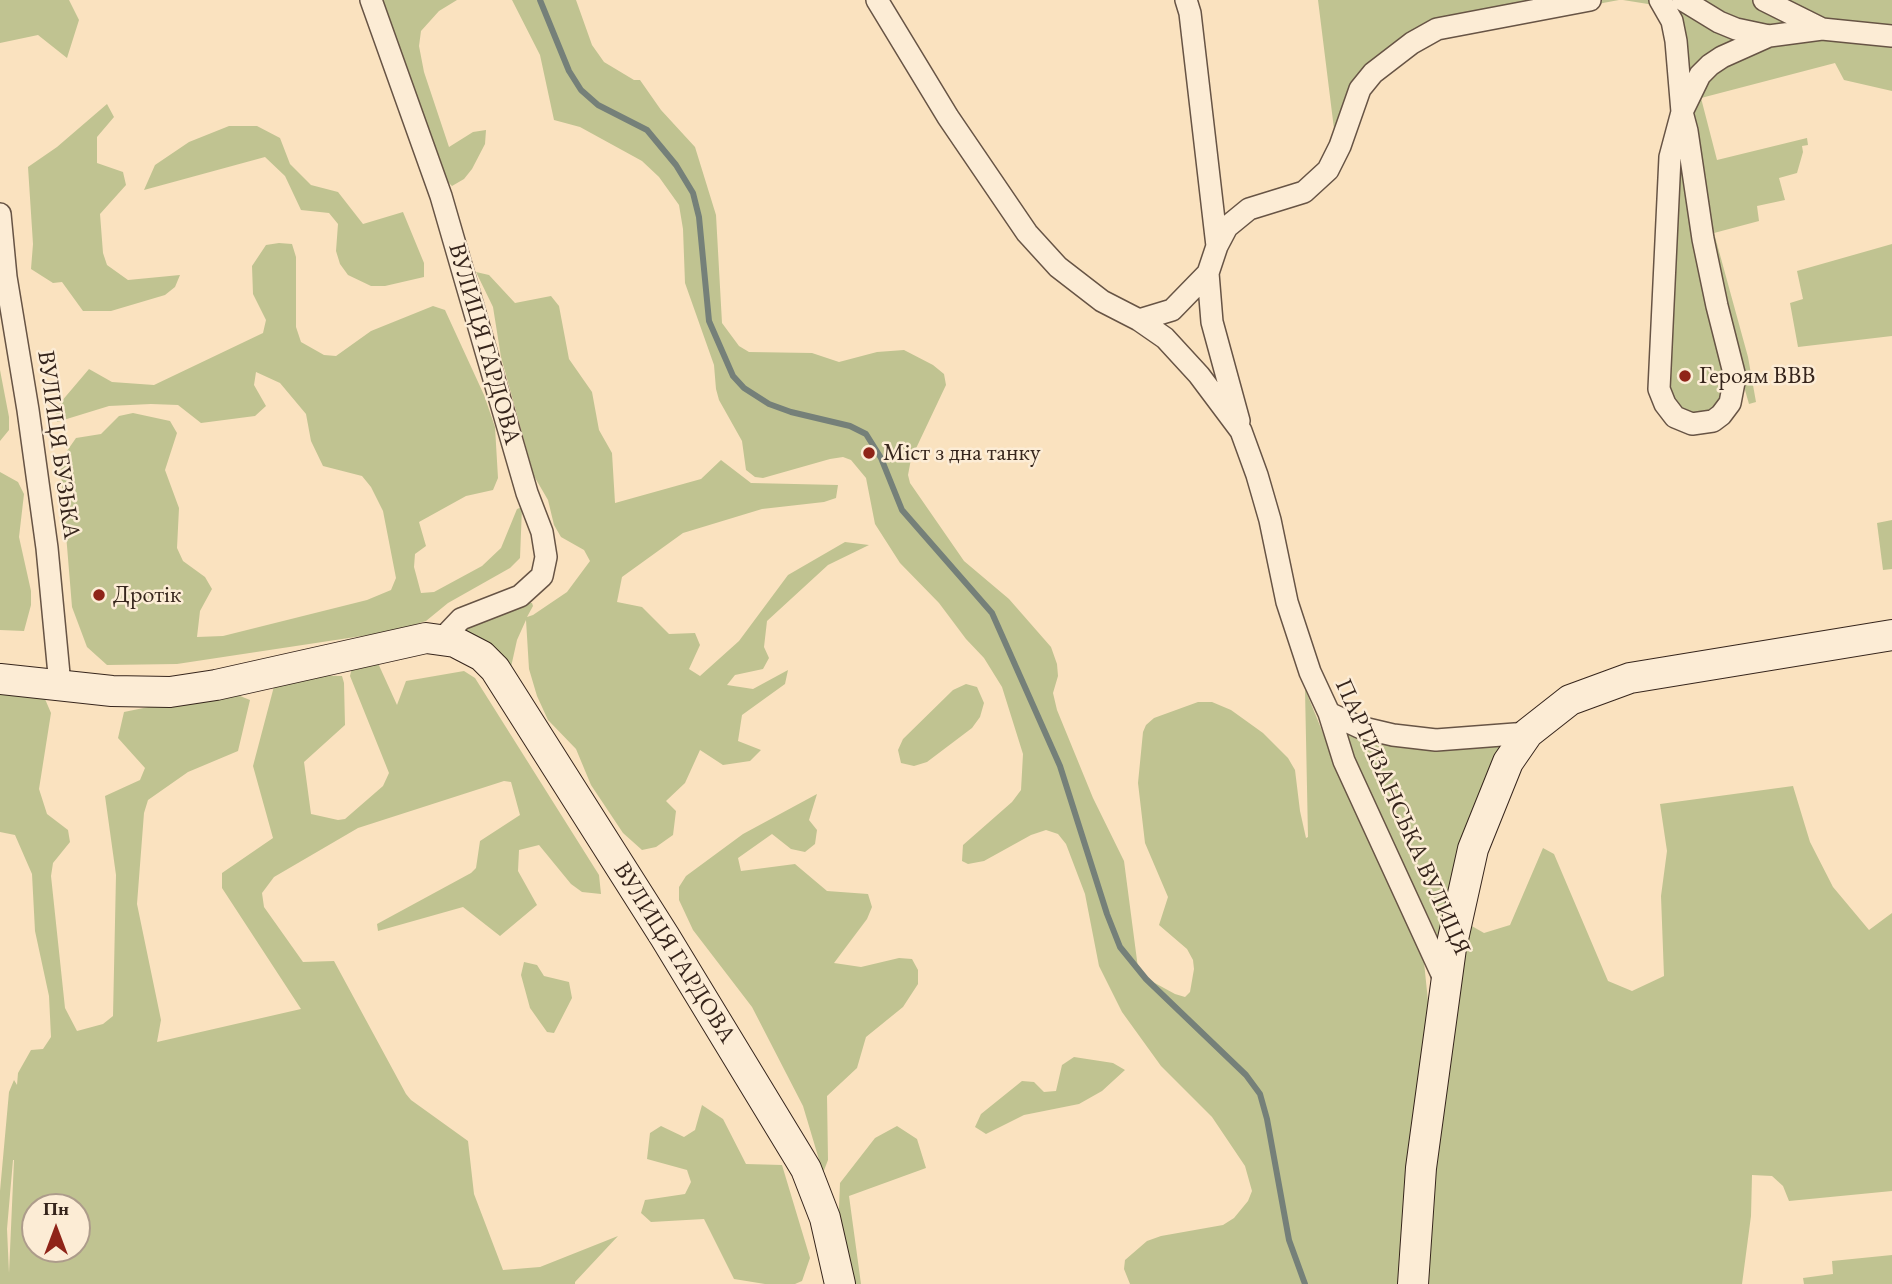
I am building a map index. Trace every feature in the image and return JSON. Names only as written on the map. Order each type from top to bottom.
[{"type":"street","name":"ВУЛИЦЯ ГАРДОВА","points":[[371,0],[441,196],[527,493],[542,532],[546,557],[542,576],[520,596],[461,619],[454,642],[482,656],[495,669],[672,948],[806,1169],[825,1218],[839,1284]]},
{"type":"street","name":"ПАРТИЗАНСЬКА ВУЛИЦЯ","points":[[877,0],[948,117],[1027,233],[1058,267],[1102,301],[1139,320],[1165,338],[1199,375],[1241,431]]},
{"type":"street","name":"ПАРТИЗАНСЬКА ВУЛИЦЯ","points":[[1186,0],[1190,13],[1216,246],[1208,273],[1212,322],[1241,431],[1270,520],[1287,602],[1310,672],[1349,773],[1446,983]]},
{"type":"street","points":[[1216,246],[1227,227],[1249,209],[1304,192],[1328,170],[1340,146],[1360,89],[1373,73],[1412,43],[1437,29],[1590,0]]},
{"type":"street","points":[[1660,0],[1672,21],[1676,41],[1682,112],[1703,239],[1735,377],[1727,408],[1713,421],[1699,424],[1685,422],[1675,417],[1665,404],[1659,389],[1670,157],[1682,112],[1700,75],[1722,57],[1769,36],[1822,29],[1892,36]]},
{"type":"street","points":[[1682,0],[1719,22],[1736,29],[1769,36]]},
{"type":"street","points":[[1764,0],[1822,29]]},
{"type":"street","name":"ВУЛИЦЯ БУЗЬКА","points":[[0,214],[6,277],[47,548],[60,685]]},
{"type":"street","name":"ПАРТИЗАНСЬКА ВУЛИЦЯ","points":[[1139,320],[1172,310],[1208,273]]},
{"type":"street","points":[[1413,1284],[1421,1168],[1446,983],[1473,849],[1508,762],[1528,733],[1570,700],[1630,678],[1892,635]]},
{"type":"street","points":[[0,679],[112,691],[170,692],[216,685],[426,638],[454,642]]},
{"type":"street","points":[[1328,713],[1359,727],[1393,736],[1436,740],[1528,733]]},
{"type":"green space","points":[[0,0],[69,0],[79,20],[67,58],[38,35],[0,43]]},
{"type":"green space","points":[[380,0],[457,0],[439,11],[421,31],[419,46],[424,72],[449,147],[473,132],[486,130],[485,144],[472,169],[464,179],[452,186],[437,171]]},
{"type":"green space","points":[[512,0],[576,0],[592,45],[604,62],[634,80],[640,80],[661,110],[695,147],[716,215],[722,323],[739,346],[749,352],[812,353],[839,362],[877,352],[904,350],[944,374],[946,385],[911,459],[908,475],[910,483],[964,561],[1009,599],[1051,647],[1057,664],[1058,676],[1053,693],[1057,710],[1093,798],[1124,861],[1138,968],[1142,976],[1175,994],[1185,997],[1190,992],[1193,960],[1187,949],[1159,925],[1168,897],[1145,843],[1138,783],[1143,732],[1154,718],[1198,702],[1212,702],[1231,710],[1263,733],[1288,758],[1295,770],[1306,838],[1305,689],[1338,770],[1419,941],[1424,962],[1429,1011],[1402,1284],[1130,1284],[1124,1269],[1125,1260],[1147,1241],[1223,1225],[1234,1218],[1248,1201],[1252,1191],[1245,1166],[1212,1117],[1161,1066],[1122,1012],[1099,966],[1085,894],[1066,844],[1058,834],[1046,830],[1031,835],[984,861],[968,864],[962,861],[963,845],[1012,802],[1021,790],[1023,754],[1002,687],[984,658],[939,603],[900,563],[875,524],[866,478],[851,460],[843,457],[830,459],[763,478],[755,477],[746,470],[742,441],[719,400],[714,365],[685,283],[683,229],[679,205],[659,177],[642,161],[580,127],[554,120],[540,55]]},
{"type":"green space","points":[[1318,0],[1619,0],[1458,30],[1377,78],[1335,137]]},
{"type":"green space","points":[[1623,0],[1892,0],[1892,26],[1806,26],[1691,78],[1662,14],[1648,4]]},
{"type":"green space","points":[[1810,36],[1892,45],[1892,91],[1844,80],[1835,63],[1701,98],[1717,160],[1807,138],[1808,145],[1802,146],[1797,173],[1779,178],[1785,200],[1757,206],[1759,221],[1714,233],[1748,357],[1756,402],[1749,404],[1722,310],[1692,129],[1693,93],[1726,58]]},
{"type":"green space","points":[[107,104],[114,117],[97,137],[97,163],[123,172],[126,185],[100,214],[103,253],[107,265],[128,280],[180,275],[175,287],[165,295],[111,311],[83,311],[62,282],[53,283],[31,269],[33,244],[28,167],[57,147]]},
{"type":"green space","points":[[229,126],[257,126],[280,138],[290,164],[311,185],[338,192],[363,224],[403,212],[424,263],[424,277],[385,286],[371,286],[348,275],[340,264],[336,251],[338,224],[329,213],[301,210],[285,176],[265,157],[144,190],[155,165],[189,142]]},
{"type":"green space","points":[[1681,133],[1729,390],[1713,412],[1692,415],[1681,410],[1673,400],[1669,388]]},
{"type":"green space","points":[[292,244],[296,257],[296,327],[301,342],[324,355],[336,356],[371,331],[433,306],[445,310],[484,395],[495,427],[498,478],[493,490],[466,496],[419,522],[426,546],[415,554],[414,567],[421,593],[434,592],[482,566],[501,548],[517,509],[522,507],[520,558],[510,568],[448,603],[426,621],[395,631],[177,664],[107,665],[87,647],[72,607],[60,461],[76,438],[101,434],[119,416],[133,413],[170,421],[177,433],[165,470],[179,508],[177,548],[183,561],[205,577],[212,589],[200,611],[197,637],[223,636],[367,600],[391,590],[396,578],[383,511],[371,487],[362,476],[323,466],[311,441],[306,414],[280,383],[256,372],[254,385],[266,406],[255,416],[201,423],[178,405],[151,404],[109,406],[57,422],[55,409],[89,369],[112,382],[154,385],[263,333],[266,320],[253,294],[252,266],[266,245]]},
{"type":"green space","points":[[1892,244],[1892,336],[1798,347],[1790,303],[1803,299],[1797,271]]},
{"type":"green space","points":[[476,272],[489,275],[515,303],[551,296],[559,306],[569,359],[592,392],[599,430],[612,453],[615,503],[701,479],[721,460],[751,483],[838,485],[836,498],[824,502],[762,509],[683,533],[622,577],[617,602],[642,607],[669,634],[695,633],[700,645],[689,669],[700,676],[739,641],[788,575],[845,542],[869,545],[828,565],[767,621],[764,647],[769,658],[763,669],[735,675],[727,685],[753,689],[788,670],[785,684],[742,715],[738,741],[761,750],[750,761],[723,765],[700,750],[685,783],[666,801],[676,811],[673,835],[656,847],[642,850],[623,833],[591,785],[576,749],[548,720],[529,669],[526,620],[517,640],[511,667],[464,630],[468,624],[529,603],[533,606],[527,617],[533,615],[567,592],[590,561],[584,550],[561,537],[554,525],[548,500],[534,476],[501,357],[493,307]]},
{"type":"green space","points":[[0,370],[9,430],[0,441]]},
{"type":"green space","points":[[0,472],[18,482],[24,494],[19,537],[31,591],[31,605],[24,631],[0,630]]},
{"type":"green space","points":[[1892,520],[1892,569],[1883,570],[1877,523]]},
{"type":"green space","points":[[377,661],[397,705],[406,681],[464,671],[475,678],[599,875],[601,894],[582,892],[571,884],[539,845],[519,850],[518,871],[537,905],[500,936],[463,907],[378,931],[377,924],[476,868],[480,841],[520,815],[511,782],[504,781],[358,828],[274,877],[262,893],[264,907],[303,962],[334,961],[406,1094],[468,1141],[474,1194],[503,1270],[540,1267],[618,1236],[575,1284],[0,1284],[0,1191],[9,1092],[14,1080],[17,1085],[18,1073],[31,1050],[43,1049],[51,1037],[49,996],[35,931],[32,874],[15,835],[0,832],[0,692],[45,699],[51,713],[39,789],[47,814],[68,830],[70,842],[53,863],[51,876],[65,1008],[77,1031],[103,1024],[113,1016],[116,875],[105,796],[140,780],[145,768],[118,738],[124,712],[202,696],[240,696],[250,700],[238,751],[188,772],[148,800],[144,813],[137,904],[161,1020],[157,1042],[301,1009],[222,888],[222,873],[273,838],[253,766],[277,675],[342,676],[344,683],[345,725],[304,762],[311,814],[345,819],[383,786],[389,773],[350,676],[353,663]],"holes":[[[14,1160],[9,1273],[7,1229]]]},
{"type":"green space","points":[[966,684],[977,687],[984,703],[980,717],[972,728],[927,762],[914,766],[901,763],[898,750],[903,739],[953,690]]},
{"type":"green space","points":[[1345,729],[1503,744],[1441,943],[1344,741]]},
{"type":"green space","points":[[1793,786],[1810,842],[1833,887],[1869,930],[1892,913],[1892,1191],[1789,1201],[1783,1186],[1772,1176],[1752,1175],[1751,1216],[1742,1284],[1423,1284],[1438,1119],[1470,925],[1484,933],[1510,925],[1543,848],[1554,854],[1608,981],[1632,991],[1664,976],[1661,896],[1667,851],[1660,804]]},
{"type":"green space","points":[[817,794],[809,820],[817,830],[815,844],[805,852],[791,849],[772,834],[738,858],[741,871],[795,864],[827,891],[868,894],[872,907],[867,919],[834,963],[861,967],[899,958],[912,959],[918,970],[918,984],[903,1007],[866,1037],[857,1068],[827,1096],[828,1160],[823,1173],[803,1106],[752,1007],[693,930],[679,900],[679,887],[686,876],[743,834]]},
{"type":"green space","points":[[524,962],[537,965],[544,976],[569,982],[572,998],[554,1033],[547,1032],[530,1008],[521,975]]},
{"type":"green space","points":[[1074,1057],[1113,1063],[1125,1070],[1102,1091],[1079,1104],[1024,1115],[986,1134],[975,1127],[981,1114],[1022,1081],[1034,1082],[1044,1092],[1056,1091],[1062,1065]]},
{"type":"green space","points":[[702,1105],[723,1119],[746,1164],[782,1165],[810,1258],[802,1281],[795,1284],[765,1284],[734,1279],[704,1219],[651,1222],[641,1213],[645,1200],[685,1194],[691,1182],[687,1170],[647,1159],[650,1133],[661,1126],[684,1137],[695,1130]]},
{"type":"green space","points":[[897,1126],[917,1139],[926,1168],[849,1196],[861,1284],[846,1284],[838,1231],[840,1183],[875,1138]]},
{"type":"green space","points":[[1892,1255],[1892,1284],[1804,1284],[1803,1278],[1833,1274],[1832,1261]]},
{"type":"waterway","points":[[540,0],[569,71],[581,90],[598,105],[647,130],[676,165],[693,193],[699,217],[709,321],[733,376],[744,388],[769,404],[850,426],[866,434],[881,458],[902,510],[992,613],[1060,766],[1120,947],[1146,979],[1246,1075],[1260,1094],[1289,1240],[1305,1284]]},
{"type":"place","name":"Героям ВВВ","points":[[1685,376]]},
{"type":"place","name":"Міст з дна танку","points":[[869,453]]},
{"type":"place","name":"Дротік","points":[[99,595]]}]
